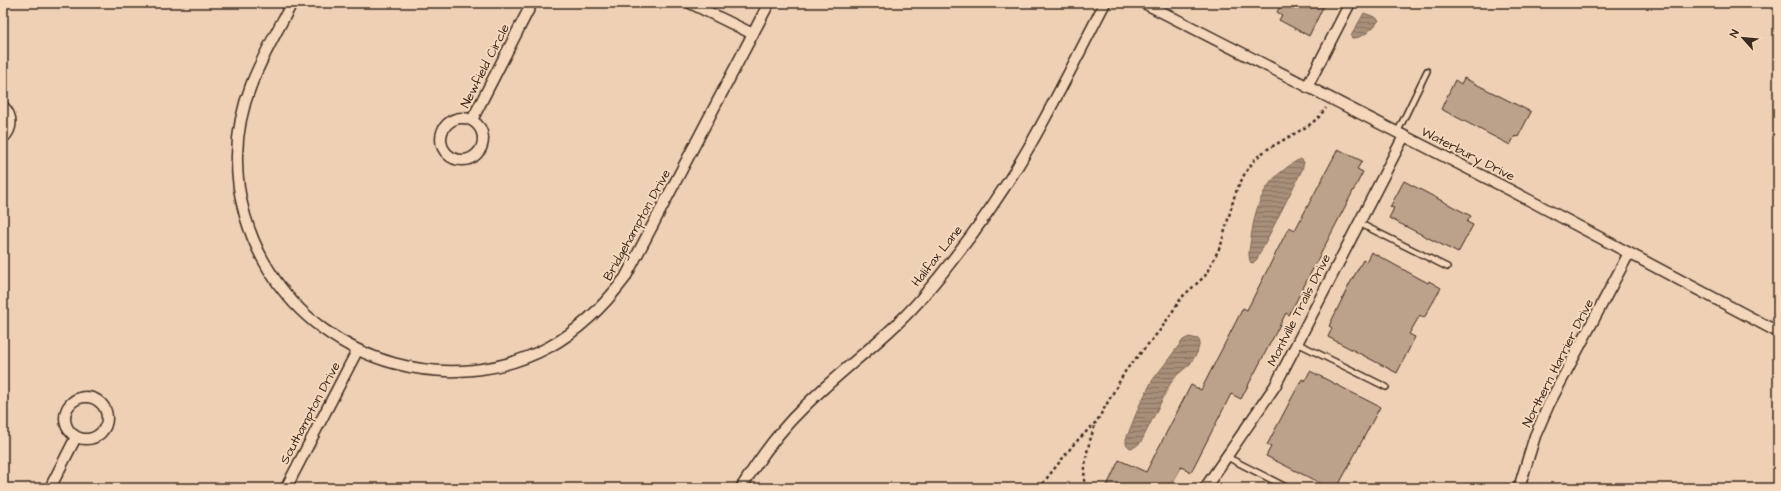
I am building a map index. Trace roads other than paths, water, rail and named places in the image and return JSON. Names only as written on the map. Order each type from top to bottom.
[{"type":"street","name":"Bridgehampton Drive","points":[[292,3],[252,80],[238,130],[237,156],[240,192],[243,212],[251,236],[262,260],[276,282],[292,302],[314,323],[335,338],[357,351],[397,365],[423,370],[449,372],[475,370],[504,364],[549,347],[571,333],[609,299],[625,278],[769,3]]},
{"type":"street","name":"Newfield Circle","points":[[472,120],[532,3]]},
{"type":"street","points":[[690,3],[752,34]]},
{"type":"street","name":"Halifax Lane","points":[[741,488],[778,435],[803,407],[874,346],[919,301],[949,264],[1004,187],[1029,146],[1105,3]]},
{"type":"street","name":"Waterbury Drive","points":[[1144,3],[1401,134],[1778,332]]},
{"type":"street","points":[[1307,86],[1350,3]]},
{"type":"street","points":[[3,106],[8,111],[11,121],[8,132],[3,138]]},
{"type":"street","name":"Newfield Circle","points":[[461,118],[472,120],[482,132],[483,143],[480,149],[476,154],[465,160],[452,158],[447,154],[441,142],[443,129],[451,121],[456,119],[461,118]]},
{"type":"street","name":"Montville Trails Drive","points":[[1205,488],[1275,386],[1359,223],[1401,134]]},
{"type":"street","name":"Northern Harrier Drive","points":[[1519,488],[1535,436],[1549,404],[1628,253]]},
{"type":"street","name":"Southampton Drive","points":[[286,488],[357,351]]},
{"type":"street","points":[[85,397],[96,400],[104,407],[106,412],[107,423],[104,429],[95,437],[89,439],[76,437],[71,433],[65,421],[68,409],[80,398],[85,397]]},
{"type":"street","points":[[50,488],[76,437]]},
{"type":"lane","points":[[1401,134],[1427,71]]},
{"type":"lane","points":[[1359,223],[1447,267]]},
{"type":"lane","points":[[1297,343],[1386,387]]},
{"type":"lane","points":[[1227,457],[1288,488]]}]
